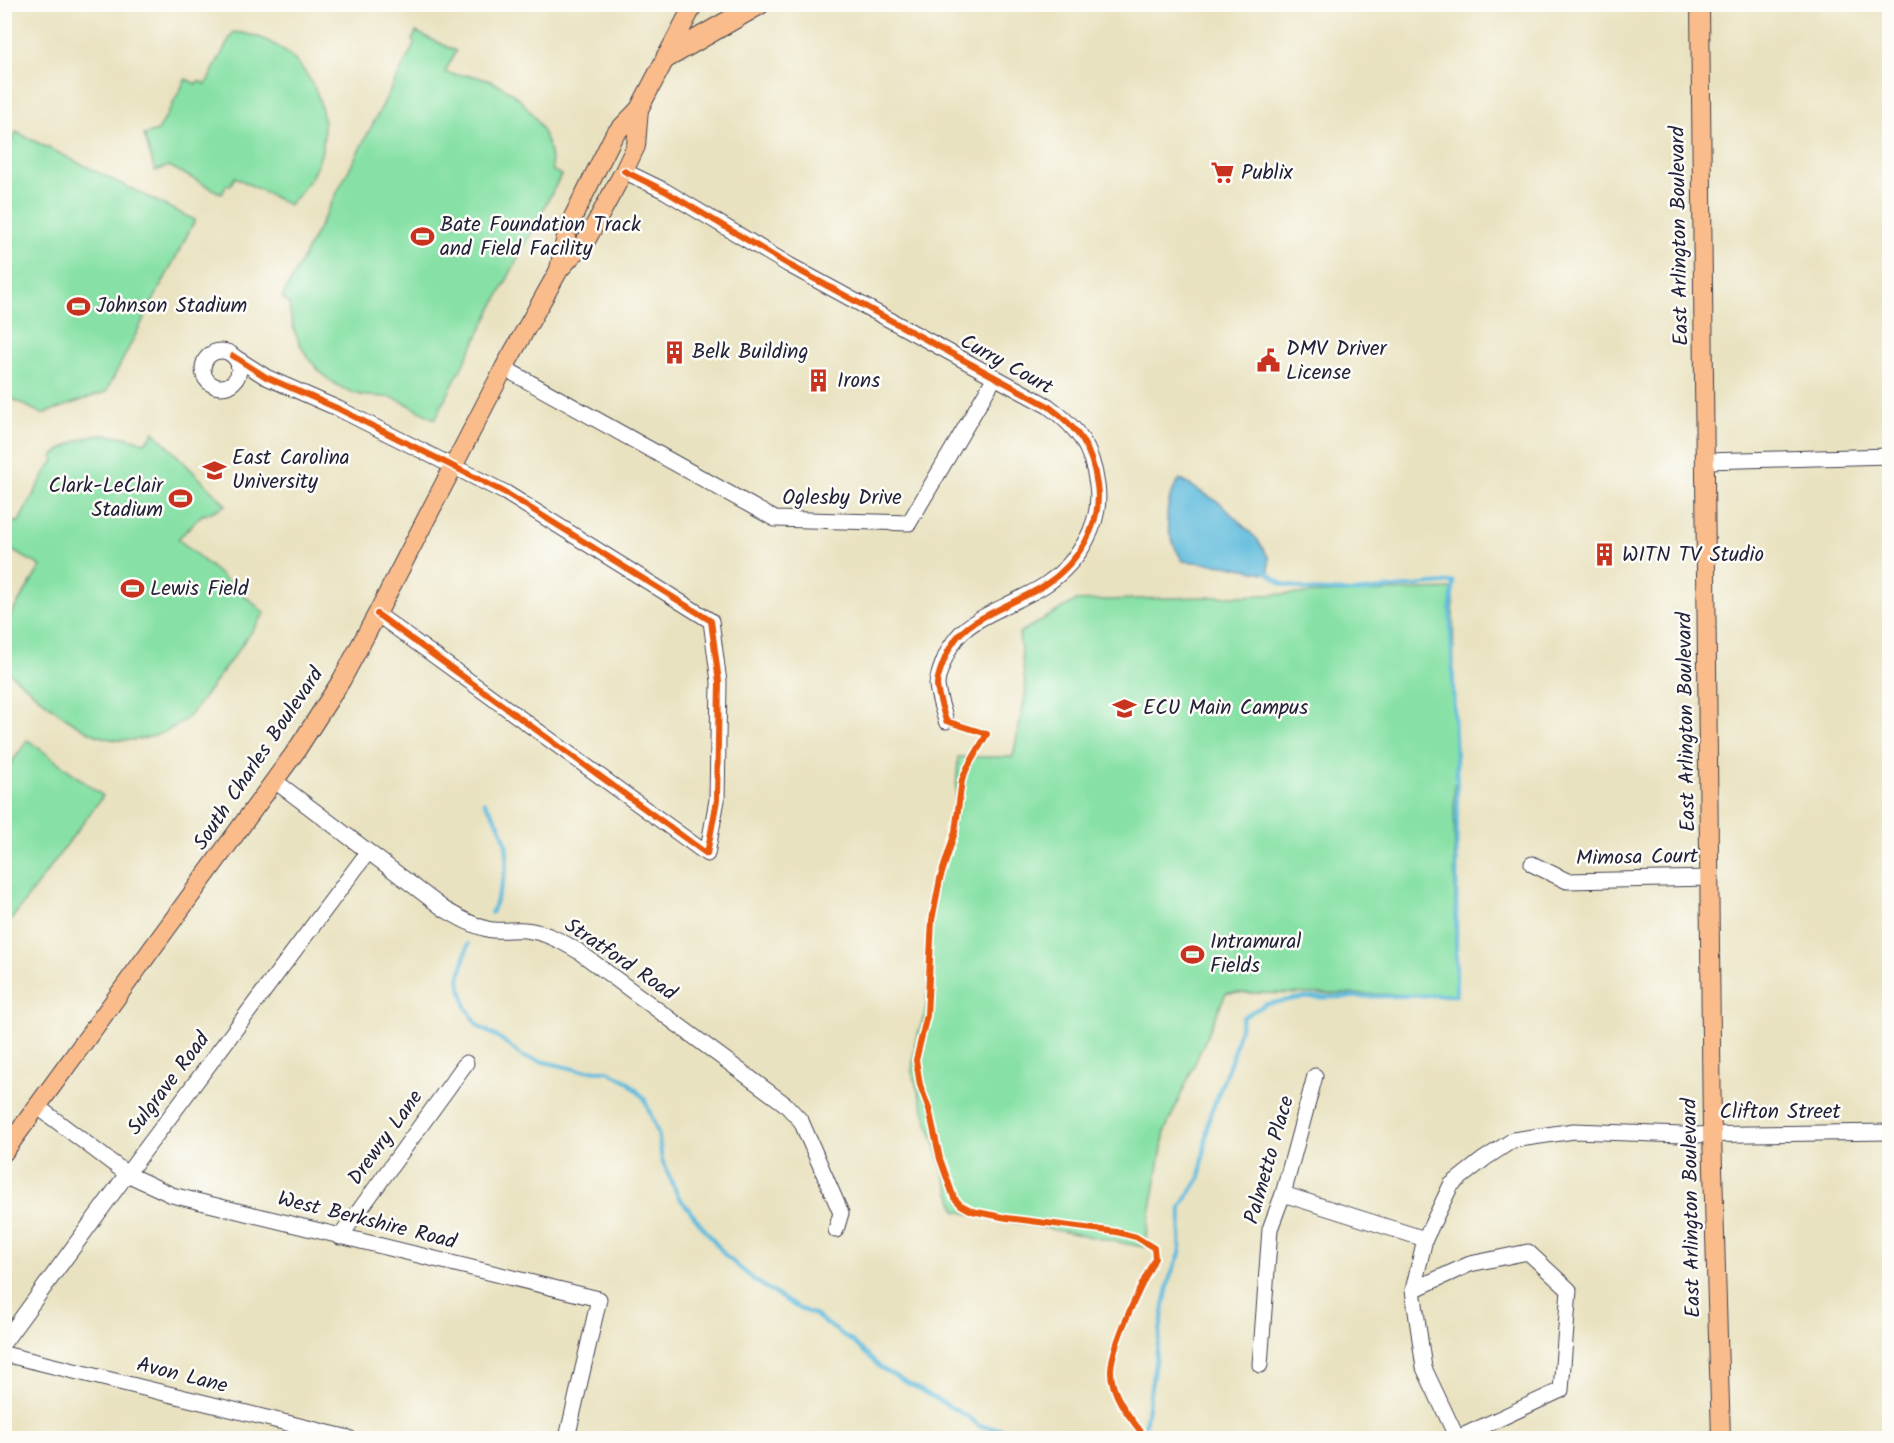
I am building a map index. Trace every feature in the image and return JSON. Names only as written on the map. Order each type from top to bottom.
[{"type":"highway","points":[[667,57],[759,4]]},
{"type":"main road","name":"South Charles Boulevard","points":[[559,270],[568,226],[614,135],[639,109],[694,4]]},
{"type":"main road","name":"East Arlington Boulevard","points":[[1700,4],[1712,1134],[1721,1438]]},
{"type":"main road","name":"South Charles Boulevard","points":[[4,1152],[275,781],[325,707],[377,614],[504,369],[559,270],[587,239],[624,171],[636,146],[639,109]]},
{"type":"street","name":"Curry Court","points":[[624,171],[665,191],[789,264],[1048,406],[1068,420],[1090,451],[1099,500],[1095,520],[1087,540],[1063,571],[1046,585],[976,621],[953,641],[937,684],[946,721]]},
{"type":"street","points":[[266,376],[234,381],[226,386],[215,386],[207,379],[203,369],[204,363],[211,354],[222,351],[266,376],[348,413],[506,494],[711,621],[720,682],[717,800],[707,854],[377,614]]},
{"type":"street","points":[[232,356],[236,360],[238,371],[234,381]]},
{"type":"street","name":"Oglesby Drive","points":[[504,369],[775,519],[909,523],[994,377]]},
{"type":"street","points":[[1706,461],[1890,456]]},
{"type":"street","name":"Stratford Road","points":[[275,781],[459,918],[490,930],[527,930],[542,933],[559,939],[578,951],[785,1104],[801,1121],[841,1214],[836,1230]]},
{"type":"street","name":"Sulgrave Road","points":[[4,1342],[368,852]]},
{"type":"street","name":"Mimosa Court","points":[[1532,864],[1567,881],[1711,878]]},
{"type":"street","name":"Drewry Lane","points":[[340,1237],[466,1063]]},
{"type":"street","name":"Palmetto Place","points":[[1260,1365],[1270,1229],[1283,1194],[1315,1076]]},
{"type":"street","name":"West Berkshire Road","points":[[38,1107],[127,1174],[172,1195],[599,1299],[567,1438]]},
{"type":"street","name":"Clifton Street","points":[[1458,1438],[1424,1368],[1413,1290],[1425,1239],[1451,1185],[1484,1159],[1513,1140],[1574,1131],[1682,1135],[1890,1132]]},
{"type":"street","points":[[1283,1194],[1425,1239]]},
{"type":"street","points":[[1413,1290],[1470,1264],[1528,1252],[1569,1290],[1561,1390],[1458,1438]]},
{"type":"street","name":"Avon Lane","points":[[4,1354],[349,1438]]},
{"type":"green space","points":[[233,32],[255,36],[274,44],[305,72],[316,91],[322,111],[324,132],[321,154],[308,181],[289,205],[235,177],[230,186],[227,184],[222,194],[169,166],[155,171],[144,135],[158,131],[186,79],[196,84],[198,81],[206,84]]},
{"type":"green space","name":"Bate Foundation Track and Field Facility","points":[[416,32],[456,51],[445,72],[478,77],[493,82],[520,100],[539,124],[546,138],[552,170],[561,175],[435,419],[398,400],[361,395],[332,382],[310,361],[302,348],[291,319],[289,303],[282,298],[415,43],[412,41]]},
{"type":"green space","name":"Johnson Stadium","points":[[16,132],[195,220],[106,392],[42,414],[5,395],[4,153]]},
{"type":"green space","name":"Lewis Field","points":[[154,432],[226,505],[203,514],[178,539],[265,613],[193,712],[184,720],[154,736],[119,740],[99,736],[76,724],[5,669],[5,624],[41,566],[5,547],[5,526],[8,519],[18,523],[48,468],[55,460],[52,457],[74,442],[108,435],[145,443]]},
{"type":"green space","name":"Intramural Fields","points":[[1453,589],[1457,784],[1454,784],[1456,995],[1226,993],[1165,1131],[1144,1247],[956,1211],[912,1072],[915,1043],[926,1010],[931,915],[936,882],[950,841],[955,811],[958,757],[1013,757],[1026,691],[1019,633],[1075,601]]},
{"type":"green space","points":[[28,740],[103,796],[5,928],[5,771]]},
{"type":"water","points":[[1180,479],[1220,503],[1257,539],[1269,558],[1269,574],[1225,565],[1183,561],[1172,541],[1167,520],[1170,499]]},
{"type":"waterway","points":[[1145,1425],[1164,1306],[1170,1277],[1180,1254],[1181,1207],[1200,1177],[1209,1118],[1232,1058],[1243,1017],[1266,1004],[1300,998],[1456,995],[1457,784],[1450,610],[1454,582],[1353,592],[1310,590],[1282,584],[1266,571]]},
{"type":"waterway","points":[[484,802],[502,830],[507,856],[503,882],[491,913]]},
{"type":"waterway","points":[[468,944],[459,979],[466,1007],[478,1026],[501,1039],[523,1057],[579,1070],[608,1071],[627,1081],[644,1098],[658,1133],[662,1160],[678,1196],[726,1256],[754,1280],[796,1307],[813,1314],[853,1342],[881,1368],[970,1418],[979,1426],[1001,1429],[1007,1438]]},
{"type":"cycle path","points":[[624,171],[665,191],[789,265],[1048,406],[1068,422],[1087,449],[1095,472],[1098,500],[1092,528],[1078,554],[1068,566],[1045,585],[984,617],[963,631],[951,647],[939,676],[937,685],[939,699],[946,721],[987,734],[962,780],[955,832],[940,879],[932,920],[927,1015],[916,1060],[920,1085],[929,1109],[940,1159],[954,1198],[961,1205],[972,1211],[1007,1218],[1117,1232],[1136,1237],[1154,1248],[1155,1258],[1116,1345],[1111,1370],[1118,1398],[1146,1438]]},
{"type":"cycle path","points":[[233,356],[266,377],[339,409],[506,493],[711,621],[719,682],[717,800],[707,854],[377,614]]},
{"type":"place","name":"Publix","points":[[1223,173]]},
{"type":"place","name":"Bate Foundation Track and Field Facility","points":[[422,237]]},
{"type":"place","name":"Johnson Stadium","points":[[78,306]]},
{"type":"place","name":"Belk Building","points":[[674,352]]},
{"type":"place","name":"DMV Driver License","points":[[1268,361]]},
{"type":"place","name":"Irons","points":[[819,381]]},
{"type":"place","name":"East Carolina University","points":[[214,470]]},
{"type":"place","name":"Clark-LeClair Stadium","points":[[181,498]]},
{"type":"place","name":"WITN TV Studio","points":[[1604,555]]},
{"type":"place","name":"Lewis Field","points":[[132,589]]},
{"type":"place","name":"ECU Main Campus","points":[[1125,708]]},
{"type":"place","name":"Intramural Fields","points":[[1192,954]]}]
